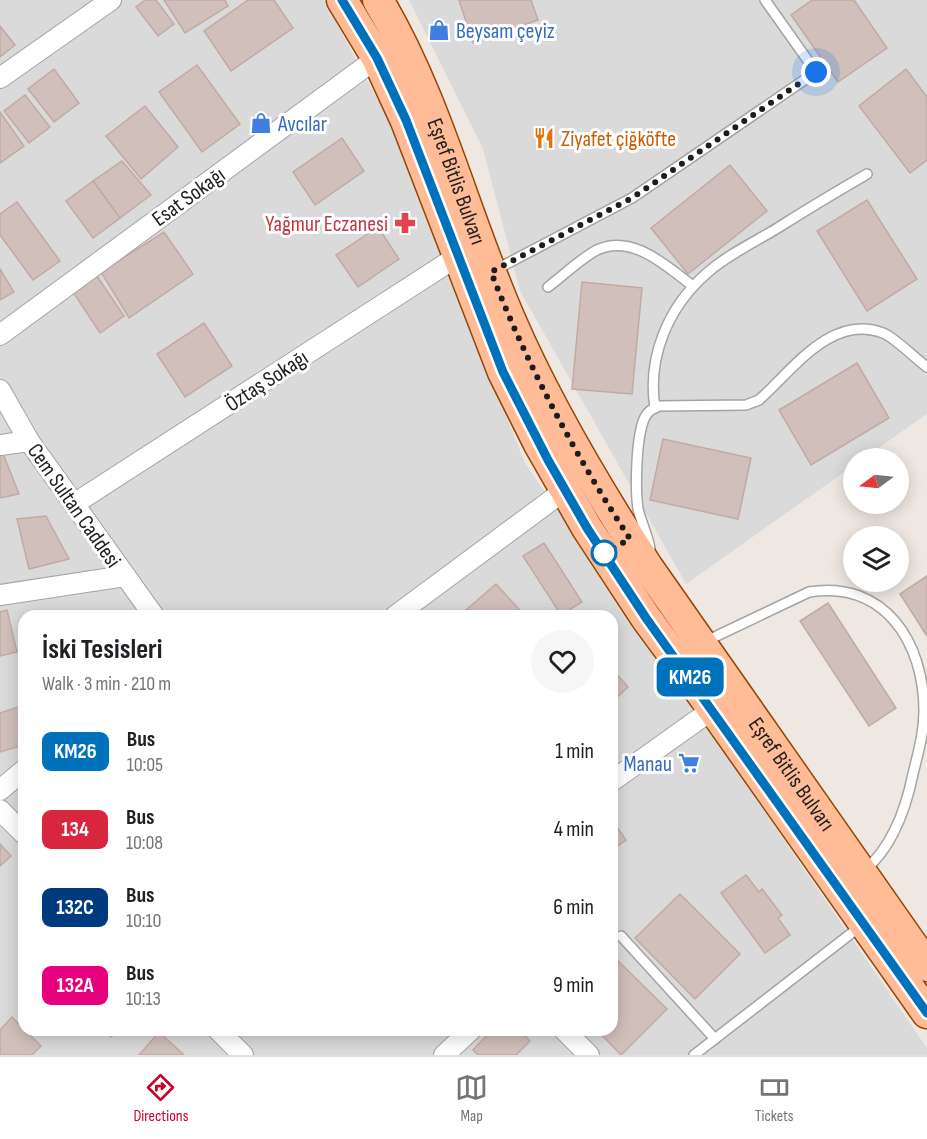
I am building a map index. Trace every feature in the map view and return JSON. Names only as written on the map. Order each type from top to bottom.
[{"type":"main road","name":"Eşref Bitlis Bulvarı","points":[[342,0],[377,58],[406,120],[503,372],[565,490],[587,528],[689,651],[851,881],[864,924],[927,1013]]},
{"type":"main road","name":"Eşref Bitlis Bulvarı","points":[[378,0],[412,67],[441,135],[510,320],[537,376],[578,451],[647,566],[689,651],[713,709],[851,881],[927,966]]},
{"type":"street","points":[[0,78],[111,0]]},
{"type":"street","name":"Esat Sokağı","points":[[0,335],[377,58]]},
{"type":"street","name":"Öztaş Sokağı","points":[[74,504],[458,256]]},
{"type":"street","name":"Cem Sultan Caddesi","points":[[0,390],[29,441],[150,610]]},
{"type":"street","points":[[0,445],[29,441]]},
{"type":"street","points":[[403,610],[565,490]]},
{"type":"street","points":[[0,595],[125,576]]},
{"type":"street","points":[[618,777],[713,709]]},
{"type":"street","points":[[0,790],[18,775]]},
{"type":"street","points":[[0,810],[18,828]]},
{"type":"street","points":[[224,1036],[243,1055]]},
{"type":"street","points":[[444,1055],[465,1036]]},
{"type":"street","points":[[570,1036],[589,1055]]},
{"type":"lane","points":[[491,272],[632,198],[816,72],[765,0]]},
{"type":"lane","points":[[655,408],[652,376],[660,341],[675,311],[693,286],[724,260],[867,174]]},
{"type":"lane","points":[[548,286],[597,251],[616,246],[638,249],[650,255],[693,286]]},
{"type":"lane","points":[[647,566],[650,546],[638,509],[637,464],[646,416],[655,408],[753,404],[822,342],[848,332],[866,330],[885,333],[927,367]]},
{"type":"lane","points":[[689,651],[809,592],[823,590],[851,593],[865,599],[890,616],[902,629],[911,645],[921,679],[924,711],[921,744],[910,790],[897,825],[878,860],[851,881]]},
{"type":"lane","points":[[694,1055],[864,924]]},
{"type":"lane","points":[[621,936],[714,1039]]},
{"type":"shaded area","points":[[0,0],[324,0],[387,117],[525,463],[927,1048],[927,1055],[0,1055]]},
{"type":"shaded area","points":[[409,0],[927,0],[927,414],[879,448],[843,448],[843,473],[686,584],[520,291],[483,149]]},
{"type":"building","points":[[145,0],[156,0],[174,24],[158,36],[136,7]]},
{"type":"building","points":[[164,0],[225,0],[228,6],[185,33]]},
{"type":"building","points":[[248,0],[274,0],[293,28],[231,71],[204,31]]},
{"type":"building","points":[[459,0],[531,0],[538,20],[473,43]]},
{"type":"building","points":[[812,0],[854,0],[887,48],[838,82],[791,15]]},
{"type":"building","points":[[0,26],[15,45],[0,57]]},
{"type":"building","points":[[197,65],[240,124],[202,152],[159,92]]},
{"type":"building","points":[[54,69],[79,103],[54,122],[28,89]]},
{"type":"building","points":[[906,69],[927,97],[927,160],[910,173],[859,106]]},
{"type":"building","points":[[25,95],[50,127],[29,143],[4,111]]},
{"type":"building","points":[[145,106],[178,147],[141,179],[106,136]]},
{"type":"building","points":[[0,112],[24,146],[0,163]]},
{"type":"building","points":[[342,138],[364,171],[315,205],[293,172]]},
{"type":"building","points":[[122,161],[151,195],[120,218],[93,181]]},
{"type":"building","points":[[730,165],[767,211],[688,274],[651,228]]},
{"type":"building","points":[[93,181],[120,218],[93,238],[66,201]]},
{"type":"building","points":[[867,200],[917,279],[867,311],[817,231]]},
{"type":"building","points":[[17,202],[60,261],[33,280],[0,235],[0,214]]},
{"type":"building","points":[[378,227],[399,259],[358,287],[336,255]]},
{"type":"building","points":[[164,232],[193,274],[129,318],[101,272]]},
{"type":"building","points":[[0,269],[14,292],[0,300]]},
{"type":"building","points":[[97,276],[124,316],[100,333],[73,292]]},
{"type":"building","points":[[582,282],[642,288],[632,394],[572,389]]},
{"type":"building","points":[[204,323],[232,366],[185,397],[157,354]]},
{"type":"building","points":[[857,363],[889,418],[811,465],[779,410]]},
{"type":"building","points":[[663,439],[751,458],[738,519],[650,500]]},
{"type":"building","points":[[0,451],[2,451],[19,494],[0,498]]},
{"type":"building","points":[[46,516],[69,559],[29,569],[17,519]]},
{"type":"building","points":[[544,543],[582,602],[569,610],[558,610],[523,556]]},
{"type":"building","points":[[927,576],[927,636],[900,594],[909,592],[909,588]]},
{"type":"building","points":[[496,584],[520,610],[466,610]]},
{"type":"building","points":[[828,603],[896,708],[869,726],[800,621]]},
{"type":"building","points":[[7,610],[17,652],[0,656],[0,612]]},
{"type":"building","points":[[618,676],[628,687],[618,696]]},
{"type":"building","points":[[18,707],[18,747],[0,752],[0,713]]},
{"type":"building","points":[[618,829],[626,840],[618,846]]},
{"type":"building","points":[[0,844],[11,856],[0,866]]},
{"type":"building","points":[[746,875],[759,892],[762,889],[782,915],[778,918],[790,935],[765,953],[721,893]]},
{"type":"building","points":[[680,894],[740,954],[695,999],[635,938]]},
{"type":"building","points":[[618,961],[667,1009],[621,1055],[603,1036],[618,1036]]},
{"type":"building","points":[[12,1017],[18,1023],[18,1036],[31,1036],[41,1046],[32,1055],[0,1055],[0,1030]]},
{"type":"building","points":[[156,1036],[163,1036],[184,1055],[139,1055]]},
{"type":"building","points":[[486,1036],[525,1036],[530,1041],[516,1055],[478,1055],[473,1050]]},
{"type":"bus line","name":"KM26","points":[[342,0],[377,58],[406,120],[503,372],[539,444],[587,528],[646,618],[713,709],[927,1013]]},
{"type":"place","name":"Beysam çeyiz","points":[[439,30]]},
{"type":"place","name":"Avcılar","points":[[261,123]]},
{"type":"place","name":"Ziyafet çiğköfte","points":[[544,138]]},
{"type":"place","name":"Yağmur Eczanesi","points":[[405,223]]},
{"type":"place","name":"Manau","points":[[689,763]]},
{"type":"route","points":[[604,553],[630,539],[537,376],[510,320],[491,272],[632,198],[816,72]]}]
